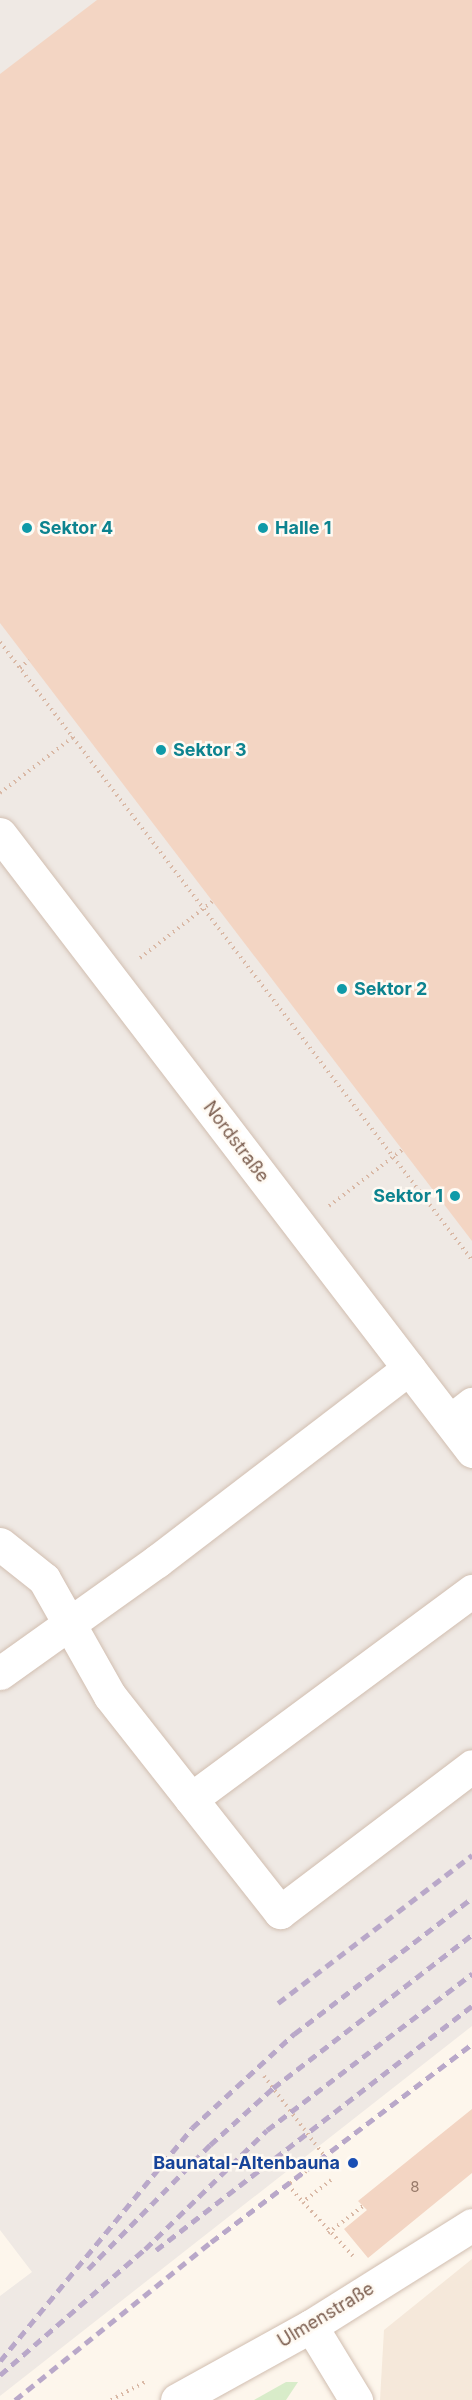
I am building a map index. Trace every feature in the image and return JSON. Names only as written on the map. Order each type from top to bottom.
[{"type":"street","name":"Nordstraße","points":[[0,834],[409,1368],[461,1413],[472,1451]]},
{"type":"street","points":[[0,1673],[158,1561],[409,1368]]},
{"type":"street","points":[[0,1544],[44,1579],[110,1696],[280,1912],[472,1766]]},
{"type":"street","points":[[191,1799],[472,1591]]},
{"type":"street","name":"Ulmenstraße","points":[[177,2400],[311,2326],[472,2225]]},
{"type":"street","points":[[311,2326],[356,2400]]},
{"type":"path","points":[[0,642],[472,1260]]},
{"type":"path","points":[[20,668],[29,660]]},
{"type":"path","points":[[0,793],[73,737]]},
{"type":"path","points":[[112,979],[213,902]]},
{"type":"path","points":[[301,1227],[402,1150]]},
{"type":"path","points":[[264,2076],[325,2157],[288,2185],[328,2233],[356,2259]]},
{"type":"path","points":[[303,2202],[330,2180]]},
{"type":"path","points":[[328,2233],[363,2206]]},
{"type":"path","points":[[111,2400],[151,2379]]},
{"type":"shaded area","points":[[0,0],[472,0],[472,2026],[0,2396],[0,2296],[32,2272],[0,2230]]},
{"type":"shaded area","points":[[472,2259],[472,2400],[380,2400],[384,2330]]},
{"type":"green space","points":[[286,2382],[298,2382],[286,2400],[254,2400]]},
{"type":"building","name":"Halle 1","points":[[97,0],[472,0],[472,1241],[0,623],[0,74]]},
{"type":"building","points":[[472,2109],[472,2173],[368,2258],[344,2229],[367,2210],[358,2201]]},
{"type":"railway","points":[[278,2003],[472,1855]]},
{"type":"railway","points":[[0,2361],[192,2128],[294,2034],[472,1898]]},
{"type":"railway","points":[[88,2269],[210,2145],[273,2088],[472,1935]]},
{"type":"railway","points":[[0,2375],[145,2249],[267,2130],[472,1974]]},
{"type":"railway","points":[[156,2250],[472,2006]]},
{"type":"railway","points":[[15,2400],[211,2242],[472,2044]]},
{"type":"place","name":"Sektor 4","points":[[27,528]]},
{"type":"place","name":"Halle 1","points":[[263,528]]},
{"type":"place","name":"Sektor 3","points":[[161,750]]},
{"type":"place","name":"Sektor 2","points":[[342,989]]},
{"type":"place","name":"Sektor 1","points":[[455,1196]]},
{"type":"place","name":"Baunatal-Altenbauna","points":[[353,2163]]}]
